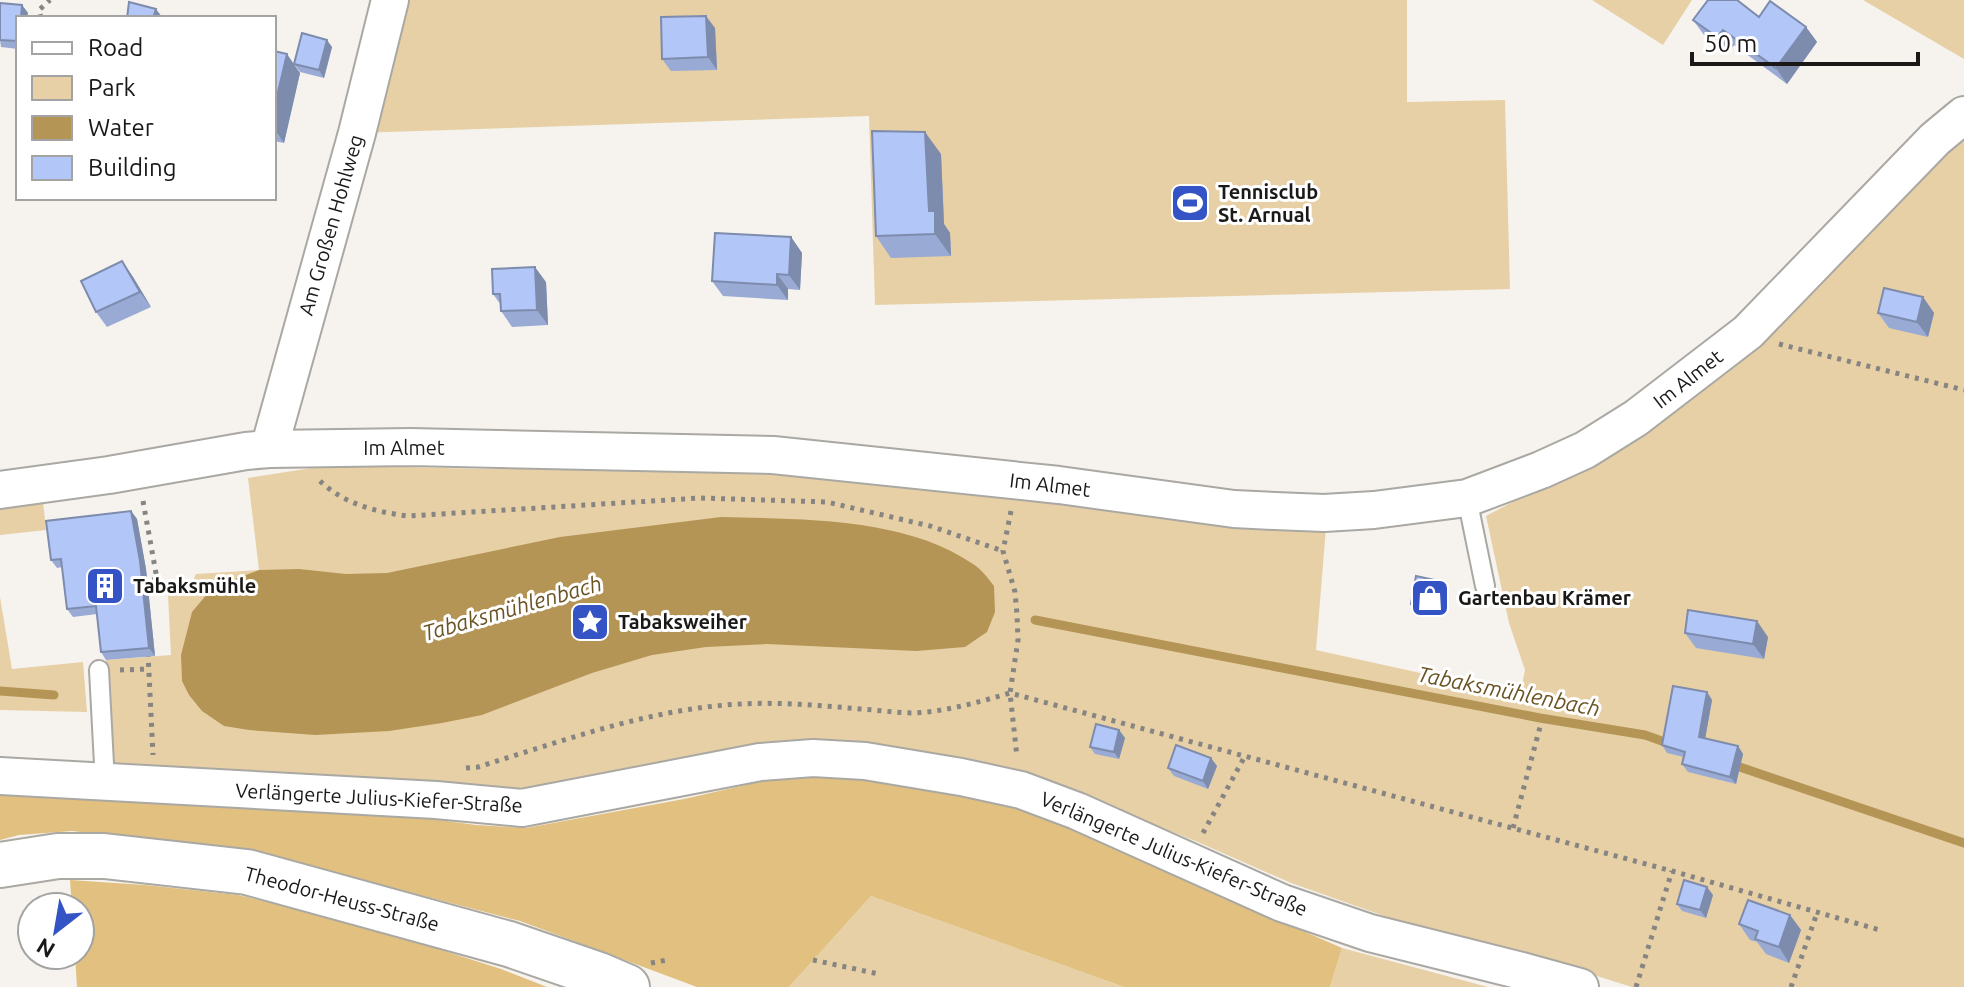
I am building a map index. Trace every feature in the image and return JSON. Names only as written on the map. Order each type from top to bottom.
[{"type":"street","name":"Am Großen Hohlweg","points":[[269,449],[357,133],[390,0]]},
{"type":"street","name":"Im Almet","points":[[0,490],[246,451],[427,447],[773,455],[1017,480],[1234,509],[1324,513],[1467,498],[1585,450],[1636,418],[1748,332],[1935,139],[1964,115]]},
{"type":"street","name":"Verlängerte Julius-Kiefer-Straße","points":[[0,776],[436,800],[522,808],[760,762],[813,758],[865,761],[1021,790],[1077,811],[1282,903],[1370,933],[1580,987]]},
{"type":"street","name":"Theodor-Heuss-Straße","points":[[0,865],[58,856],[104,856],[247,872],[509,944],[627,987]]},
{"type":"lane","points":[[1467,498],[1485,586]]},
{"type":"lane","points":[[99,670],[105,783]]},
{"type":"path","points":[[40,16],[39,10],[50,0]]},
{"type":"path","points":[[1748,332],[1788,347],[1964,390]]},
{"type":"path","points":[[140,468],[141,491],[157,579],[140,582]]},
{"type":"path","points":[[317,478],[327,488],[351,502],[381,513],[408,516],[700,498],[827,502],[930,526],[1003,551],[1015,592],[1017,615],[1018,640],[1010,693],[1021,790]]},
{"type":"path","points":[[146,642],[150,669],[153,761]]},
{"type":"path","points":[[127,670],[150,669]]},
{"type":"path","points":[[464,768],[478,767],[674,711],[729,704],[766,704],[913,713],[957,708],[1010,693],[1880,930]]},
{"type":"path","points":[[1513,828],[1540,727]]},
{"type":"path","points":[[1188,861],[1245,756]]},
{"type":"path","points":[[1636,987],[1672,871]]},
{"type":"path","points":[[1791,987],[1817,913]]},
{"type":"path","points":[[813,960],[879,974]]},
{"type":"green space","points":[[390,0],[1407,0],[1407,102],[1505,100],[1510,289],[875,305],[869,116],[357,133]]},
{"type":"green space","points":[[1592,0],[1692,0],[1663,45]]},
{"type":"green space","points":[[1863,0],[1964,0],[1964,59]]},
{"type":"green space","points":[[1964,130],[1964,987],[1632,987],[1514,950],[1407,924],[1291,883],[1037,777],[924,755],[522,791],[114,769],[106,660],[171,655],[168,595],[185,588],[196,574],[259,570],[248,478],[331,465],[482,469],[763,468],[1326,528],[1316,650],[1520,695],[1525,670],[1509,623],[1486,516],[1624,443]]},
{"type":"green space","points":[[43,501],[46,530],[0,535],[0,510]]},
{"type":"green space","points":[[0,597],[12,669],[83,662],[87,712],[0,710]]},
{"type":"green space","points":[[871,896],[1124,987],[789,987]]},
{"type":"green space","points":[[1342,948],[1488,987],[1330,987]]},
{"type":"shaded area","points":[[812,776],[864,778],[957,794],[1020,810],[1070,829],[1342,948],[1330,987],[1124,987],[871,896],[789,987],[697,987],[520,921],[251,851],[72,831],[19,835],[0,840],[0,793],[410,816],[526,828],[763,781]]},
{"type":"shaded area","points":[[70,880],[238,895],[363,925],[547,987],[77,987],[76,971],[96,971],[96,891],[71,891]]},
{"type":"water","name":"Tabaksweiher","points":[[721,517],[817,520],[884,529],[916,537],[946,549],[982,571],[994,586],[995,612],[987,632],[965,647],[916,651],[767,644],[706,647],[652,655],[592,673],[482,715],[389,731],[315,735],[224,726],[202,711],[182,681],[181,655],[192,612],[208,593],[259,570],[387,573],[560,537]]},
{"type":"building","points":[[1708,0],[1737,0],[1759,17],[1770,1],[1806,27],[1776,68],[1723,30],[1717,37],[1693,20]]},
{"type":"building","points":[[129,2],[156,9],[154,16],[127,16]]},
{"type":"building","points":[[0,3],[22,5],[21,16],[16,16],[16,41],[0,40]]},
{"type":"building","points":[[706,16],[708,57],[662,59],[661,17]]},
{"type":"building","points":[[302,33],[327,40],[319,70],[294,64]]},
{"type":"building","points":[[276,51],[287,54],[276,101]]},
{"type":"building","points":[[872,131],[925,132],[929,211],[935,211],[935,234],[876,236]]},
{"type":"building","points":[[715,233],[791,237],[789,275],[777,274],[777,285],[712,281]]},
{"type":"building","points":[[122,261],[140,292],[96,312],[81,281]]},
{"type":"building","points":[[535,267],[537,310],[501,311],[500,294],[493,294],[492,269]]},
{"type":"building","points":[[1884,288],[1923,297],[1917,322],[1878,313]]},
{"type":"building","name":"Tabaksmühle","points":[[131,511],[140,561],[149,648],[101,652],[96,606],[67,609],[61,559],[51,560],[46,521]]},
{"type":"building","points":[[1416,576],[1439,581],[1433,608],[1411,604]]},
{"type":"building","points":[[1688,610],[1757,621],[1753,644],[1685,633]]},
{"type":"building","points":[[1673,686],[1707,692],[1699,737],[1738,746],[1730,777],[1682,764],[1685,752],[1662,745]]},
{"type":"building","points":[[1096,724],[1119,730],[1114,752],[1090,747]]},
{"type":"building","points":[[1176,745],[1211,758],[1203,781],[1168,768]]},
{"type":"building","points":[[1684,880],[1707,887],[1700,910],[1677,904]]},
{"type":"building","points":[[1748,900],[1790,915],[1779,947],[1755,939],[1758,931],[1739,924]]},
{"type":"waterway","name":"Tabaksmühlenbach","points":[[1035,620],[1540,718],[1645,735],[1673,745]]},
{"type":"waterway","name":"Tabaksmühlenbach","points":[[0,691],[54,695]]},
{"type":"waterway","name":"Tabaksmühlenbach","points":[[1728,763],[1964,843]]},
{"type":"place","name":"Tennisclub St. Arnual","points":[[1190,203]]},
{"type":"place","name":"Tabaksmühle","points":[[105,586]]},
{"type":"place","name":"Gartenbau Krämer","points":[[1430,598]]},
{"type":"place","name":"Tabaksweiher","points":[[590,622]]}]
